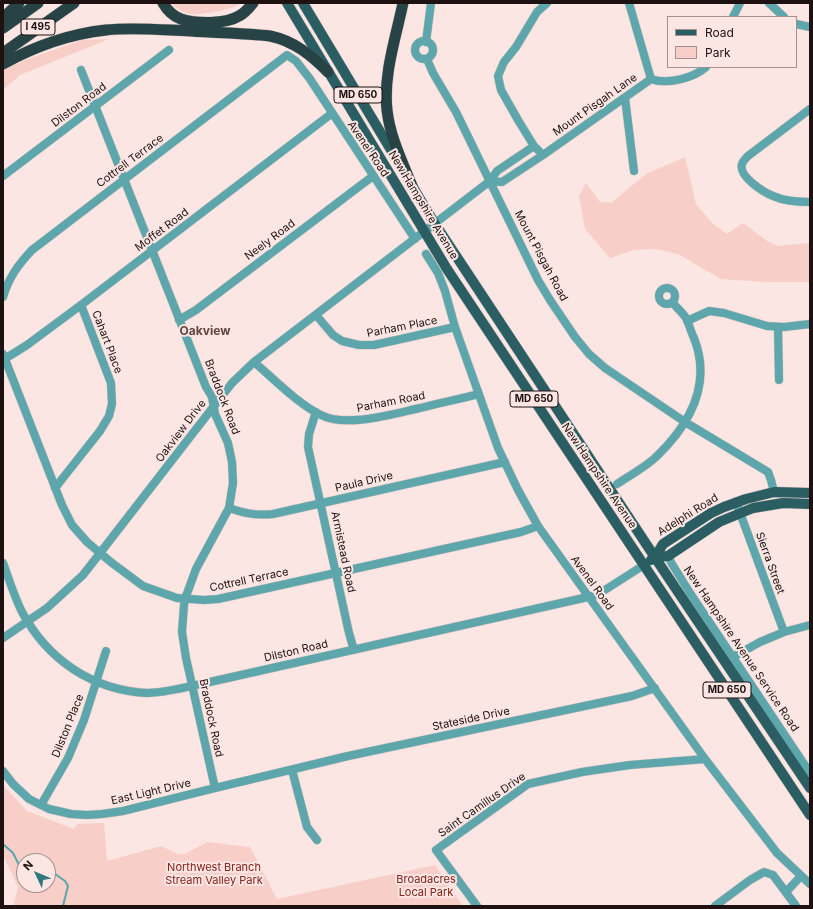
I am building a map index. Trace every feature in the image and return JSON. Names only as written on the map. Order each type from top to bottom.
[{"type":"highway","points":[[3,18],[19,3]]},
{"type":"highway","name":"I 495","points":[[3,28],[38,3]]},
{"type":"highway","name":"I 495","points":[[3,52],[74,3]]},
{"type":"highway","points":[[163,3],[168,10],[180,18],[203,22],[217,22],[230,20],[242,14],[253,3]]},
{"type":"highway","points":[[403,3],[389,70],[387,110],[395,144],[412,186]]},
{"type":"highway","points":[[3,64],[41,46],[83,34],[107,30],[144,29],[270,36],[281,38],[303,49],[328,72]]},
{"type":"main road","name":"New Hampshire Avenue","points":[[287,3],[424,232],[810,815]]},
{"type":"main road","name":"New Hampshire Avenue","points":[[303,3],[435,224],[810,788]]},
{"type":"main road","name":"Adelphi Road","points":[[644,565],[655,557],[662,544],[711,513],[736,502],[774,492],[810,493]]},
{"type":"main road","name":"Adelphi Road","points":[[655,557],[668,556],[718,522],[740,512],[753,508],[783,503],[810,504]]},
{"type":"street","points":[[426,42],[431,3]]},
{"type":"street","points":[[543,155],[534,146],[501,90],[498,76],[504,62],[516,48],[537,12],[547,3]]},
{"type":"street","points":[[629,3],[651,79]]},
{"type":"street","points":[[734,16],[740,3]]},
{"type":"street","points":[[769,3],[783,16]]},
{"type":"street","points":[[797,24],[810,27]]},
{"type":"street","points":[[422,42],[429,43],[433,48],[432,55],[427,59],[421,59],[418,57],[415,51],[417,45],[422,42]]},
{"type":"street","name":"Dilston Road","points":[[3,176],[169,50]]},
{"type":"street","name":"Avenel Road","points":[[287,55],[296,61],[310,79],[331,114],[415,239]]},
{"type":"street","name":"Cottrell Terrace","points":[[3,297],[6,286],[17,267],[32,250],[287,55]]},
{"type":"street","name":"Mount Pisgah Road","points":[[427,59],[433,73],[456,112],[538,280],[575,337],[589,354],[605,368],[685,422],[768,472],[774,492]]},
{"type":"street","name":"Mount Pisgah Lane","points":[[490,181],[502,182],[651,79],[658,81],[684,79],[695,75],[705,68]]},
{"type":"street","name":"Braddock Road","points":[[82,70],[179,320],[206,387],[212,397],[215,414],[228,443],[232,462],[233,483],[229,508],[196,569],[185,599],[182,632],[186,658],[215,788]]},
{"type":"street","points":[[625,98],[634,171]]},
{"type":"street","points":[[810,109],[751,154],[742,164],[743,172],[748,179],[763,191],[773,196],[798,202],[810,202]]},
{"type":"street","name":"Moffet Road","points":[[4,358],[27,345],[81,305],[331,114]]},
{"type":"street","points":[[490,181],[497,171],[534,146]]},
{"type":"street","name":"Neely Road","points":[[179,320],[196,310],[373,176]]},
{"type":"street","name":"Oakview Drive","points":[[3,638],[47,608],[84,575],[232,383],[254,362],[490,181]]},
{"type":"street","name":"Avenel Road","points":[[426,254],[438,273],[445,291],[455,328],[498,448],[538,526],[705,759],[777,853],[810,884]]},
{"type":"street","points":[[617,484],[656,457],[675,437],[695,405],[699,392],[701,376],[700,358],[697,345],[687,321],[672,302]]},
{"type":"street","name":"Cahart Place","points":[[55,488],[100,431],[109,416],[112,404],[111,383],[81,305]]},
{"type":"street","points":[[687,321],[709,311],[716,311],[767,326],[778,327],[810,324]]},
{"type":"street","name":"Parham Place","points":[[316,315],[333,335],[342,341],[359,345],[374,345],[455,328]]},
{"type":"street","points":[[778,327],[779,380]]},
{"type":"street","name":"Cottrell Terrace","points":[[4,358],[55,488],[72,525],[87,542],[112,564],[143,586],[165,595],[185,599],[204,600],[218,598],[521,532],[538,526]]},
{"type":"street","name":"Parham Road","points":[[254,362],[295,398],[322,416],[342,420],[358,420],[391,414],[479,394]]},
{"type":"street","name":"Armistead Road","points":[[316,412],[309,434],[308,447],[354,650]]},
{"type":"street","name":"Paula Drive","points":[[229,508],[244,513],[259,515],[273,514],[504,462]]},
{"type":"street","name":"Sierra Street","points":[[736,502],[784,632]]},
{"type":"street","name":"New Hampshire Avenue Service Road","points":[[668,556],[810,773]]},
{"type":"street","name":"Dilston Road","points":[[3,563],[23,612],[43,642],[58,659],[76,672],[96,682],[120,689],[147,692],[165,691],[192,686],[598,595],[644,565]]},
{"type":"street","points":[[733,657],[760,642],[784,632],[810,625]]},
{"type":"street","name":"Dilston Place","points":[[41,805],[68,758],[84,720],[106,651]]},
{"type":"street","name":"Stateside Drive","points":[[292,770],[348,756],[632,696],[655,688]]},
{"type":"street","name":"Saint Camillus Drive","points":[[477,906],[436,850],[528,784],[582,772],[630,765],[705,759]]},
{"type":"street","name":"East Light Drive","points":[[3,770],[29,799],[49,809],[71,814],[87,815],[123,811],[292,770]]},
{"type":"street","points":[[292,770],[307,827],[317,840]]},
{"type":"street","points":[[715,906],[750,880],[764,872],[773,875],[796,906]]},
{"type":"street","points":[[786,892],[801,876]]},
{"type":"green space","points":[[171,3],[241,3],[237,6],[224,10],[209,13],[190,14],[175,7]]},
{"type":"green space","points":[[109,39],[20,75],[3,90],[3,70],[25,60],[82,40]]},
{"type":"green space","points":[[685,157],[696,204],[713,224],[727,234],[743,223],[767,241],[778,246],[810,243],[810,282],[765,282],[721,279],[678,254],[656,249],[634,250],[610,258],[585,229],[579,196],[586,183],[600,202],[611,203],[646,174]]},
{"type":"green space","name":"Northwest Branch Stream Valley Park","points":[[3,785],[27,811],[74,829],[77,824],[104,823],[107,861],[161,846],[178,854],[185,854],[207,842],[250,847],[277,899],[435,865],[463,906],[13,906],[16,893],[56,893],[56,853],[16,853],[16,883],[3,855]]},
{"type":"waterway","points":[[3,844],[13,853],[16,859]]},
{"type":"waterway","points":[[56,875],[65,881],[68,886],[63,906]]},
{"type":"district","name":"Oakview","points":[[205,331]]},
{"type":"park label","name":"Broadacres Local Park","points":[[426,886]]}]
